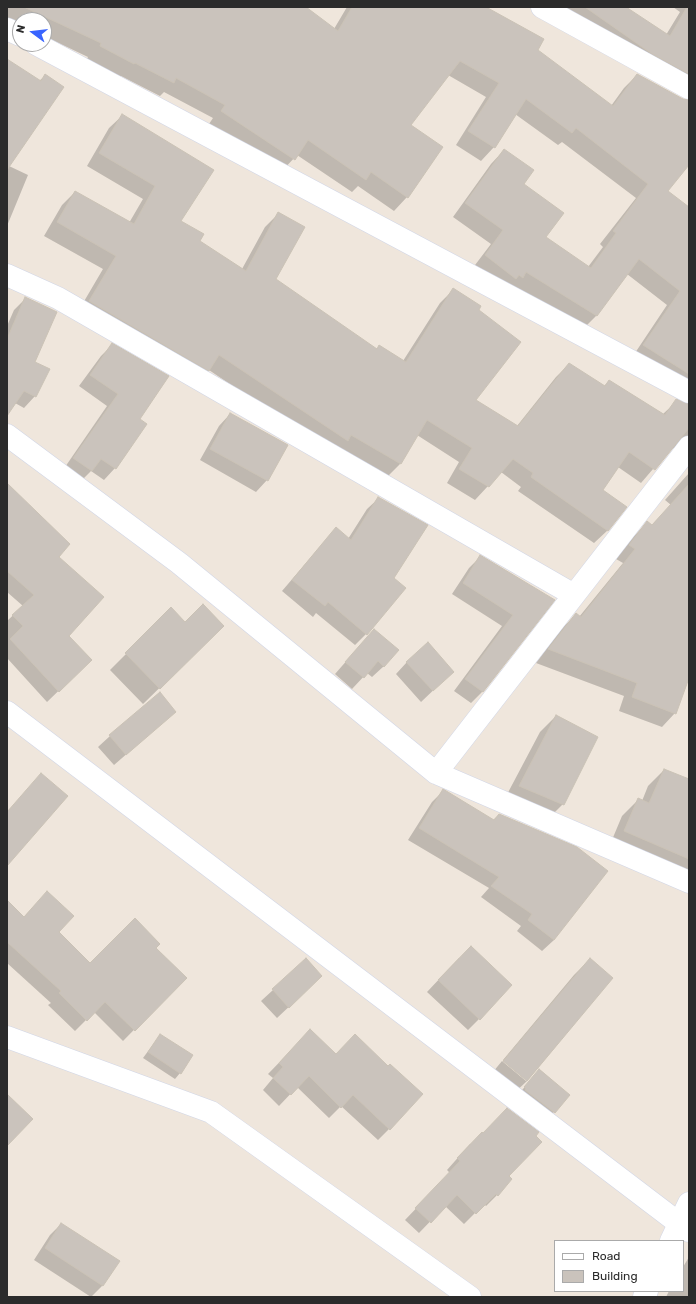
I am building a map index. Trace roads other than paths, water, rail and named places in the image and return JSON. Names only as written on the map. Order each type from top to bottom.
[{"type":"street","points":[[542,7],[689,88]]},
{"type":"street","points":[[51,52],[689,392]]},
{"type":"street","points":[[7,275],[58,298],[574,595]]},
{"type":"street","points":[[7,435],[179,563],[436,773],[689,882]]},
{"type":"street","points":[[436,773],[689,447]]},
{"type":"street","points":[[7,712],[680,1232],[689,1203]]},
{"type":"street","points":[[7,1037],[211,1112],[470,1297]]}]
